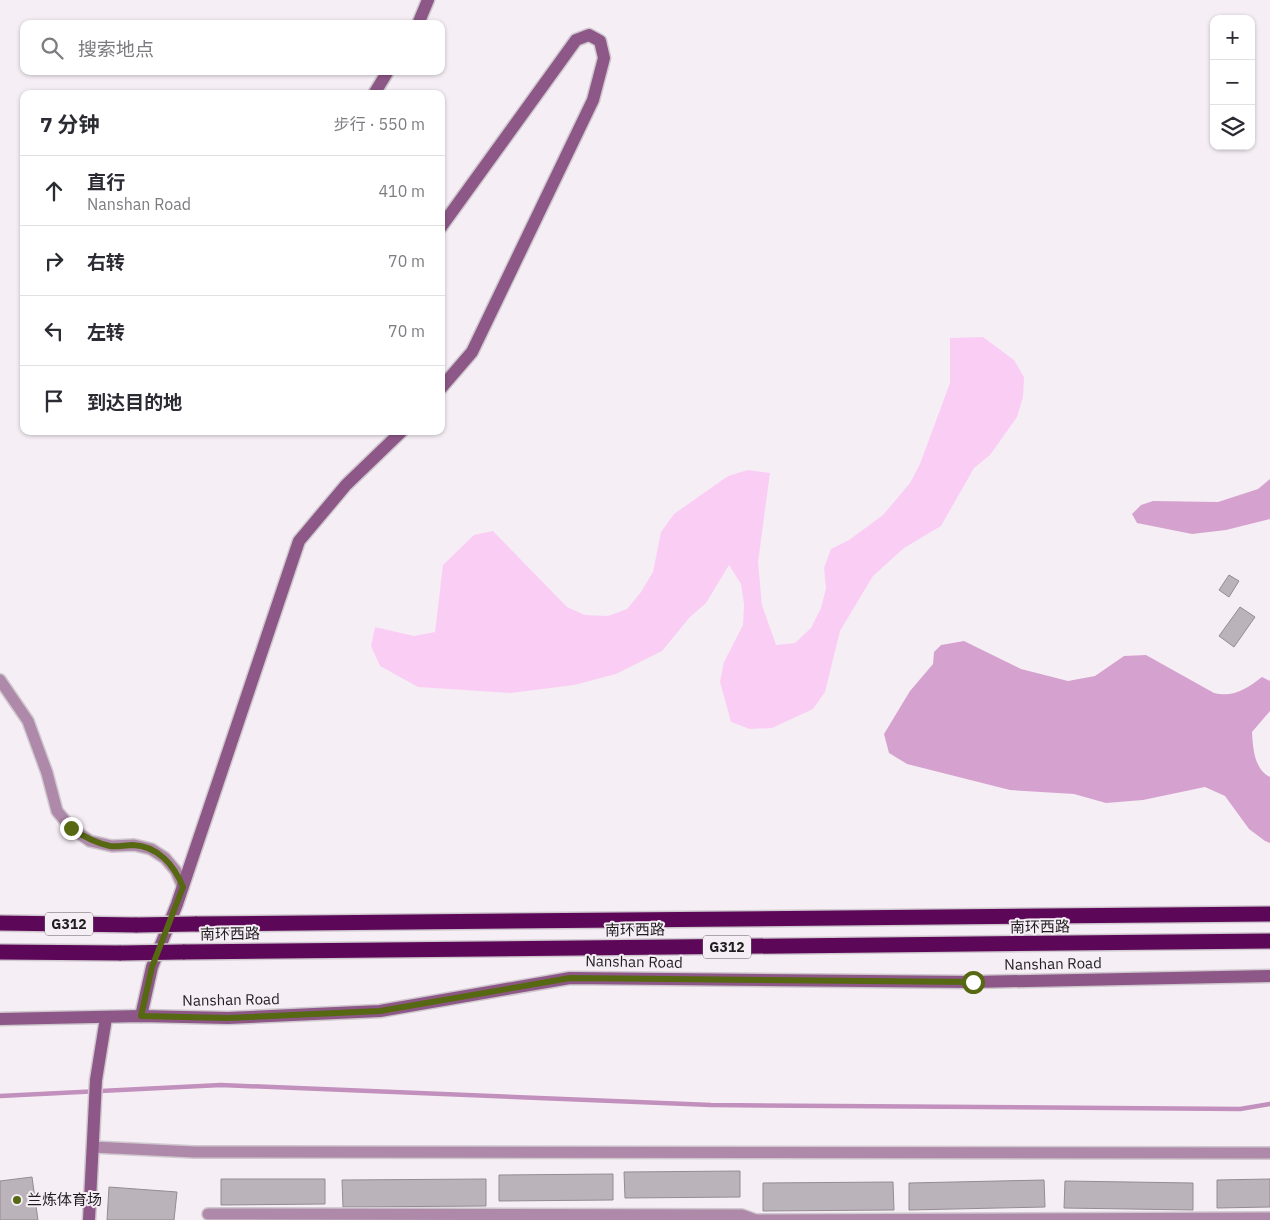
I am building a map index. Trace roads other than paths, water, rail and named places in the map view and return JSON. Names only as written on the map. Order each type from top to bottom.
[{"type":"highway","name":"南环西路","points":[[0,923],[195,924],[1270,914]]},
{"type":"highway","name":"南环西路","points":[[0,952],[121,953],[1270,941]]},
{"type":"street","points":[[420,20],[428,0]]},
{"type":"street","points":[[445,221],[576,40],[589,35],[600,41],[604,58],[592,100],[472,352],[445,383]]},
{"type":"street","points":[[376,90],[386,75]]},
{"type":"street","points":[[141,1016],[152,967],[183,887],[299,541],[346,485],[398,435]]},
{"type":"street","points":[[0,680],[28,721],[57,811],[71,828],[90,840],[112,846],[134,845],[151,849],[165,858],[176,871],[183,887]]},
{"type":"street","name":"Nanshan Road","points":[[0,1018],[106,1018],[141,1016],[228,1018],[380,1011],[570,978],[973,982],[1270,976]]},
{"type":"street","points":[[89,1220],[96,1080],[106,1018]]},
{"type":"street","points":[[93,1147],[194,1152],[1270,1154]]},
{"type":"street","points":[[208,1214],[732,1214],[742,1215],[753,1220],[1270,1218]]},
{"type":"waterway","points":[[0,1096],[221,1085],[711,1105],[1240,1109],[1270,1104]]},
{"type":"place","name":"兰炼体育场","points":[[17,1200]]}]
